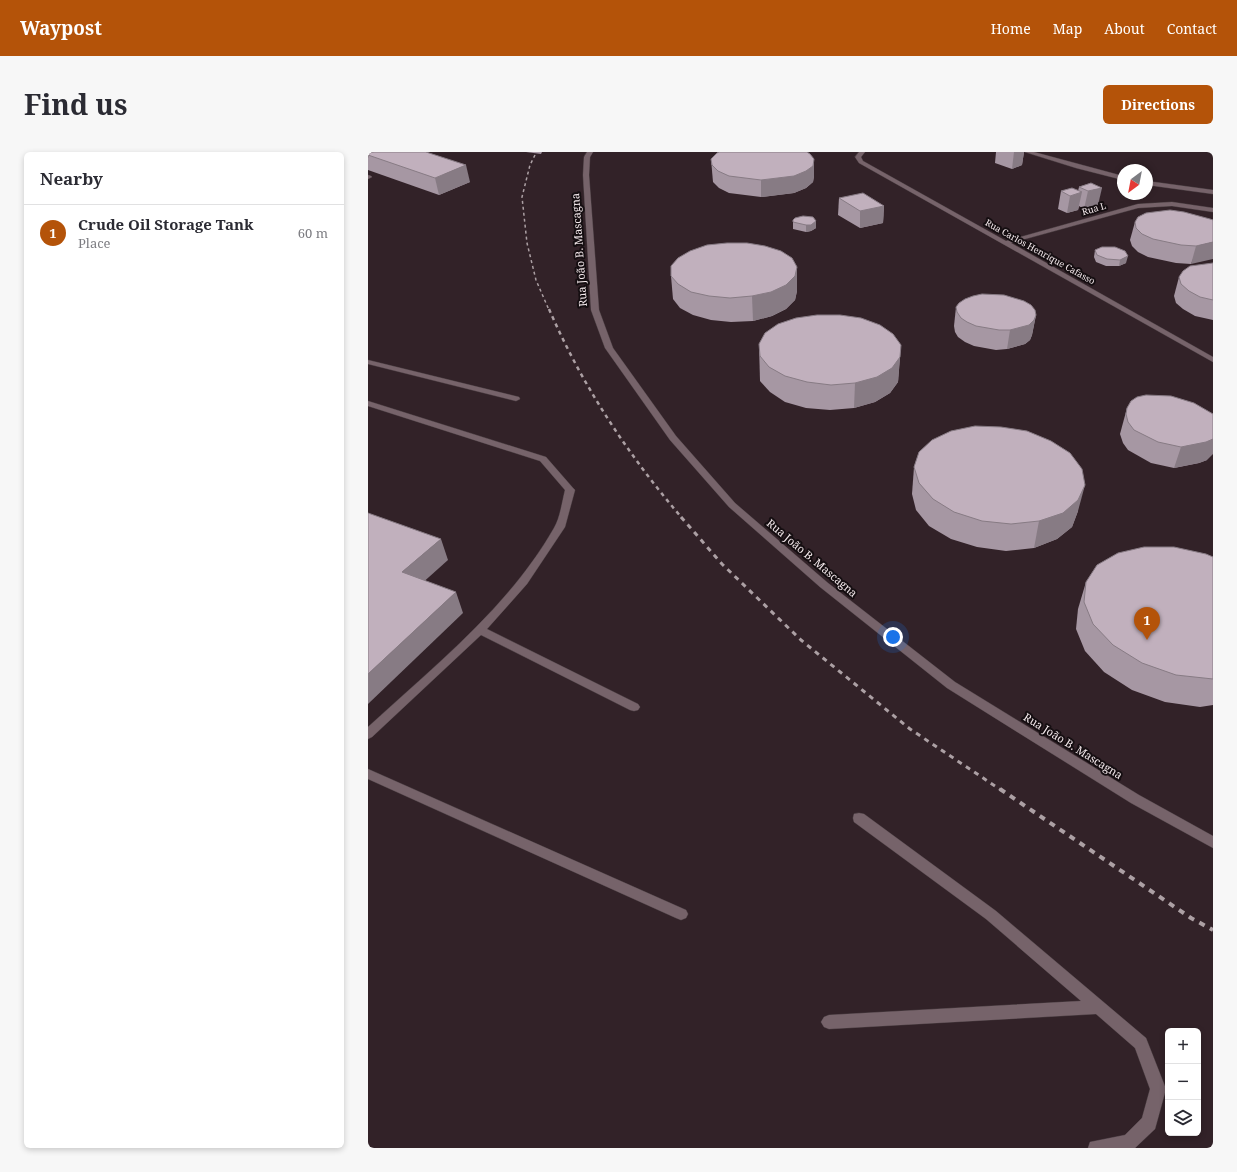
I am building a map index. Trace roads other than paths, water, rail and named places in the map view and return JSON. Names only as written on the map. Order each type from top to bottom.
[{"type":"main road","name":"Rua João B. Mascagna","points":[[590,152],[587,157],[586,175],[595,310],[609,348],[673,438],[732,506],[824,585],[951,685],[1135,799],[1213,842]]},
{"type":"main road","name":"Rua Carlos Henrique Cafasso","points":[[862,152],[858,159],[1213,360]]},
{"type":"main road","points":[[1028,152],[1078,168],[1117,177]]},
{"type":"main road","points":[[1153,184],[1213,192]]},
{"type":"main road","name":"Rua L","points":[[1005,243],[1138,206],[1172,204],[1213,210]]},
{"type":"main road","points":[[368,362],[516,399]]},
{"type":"main road","points":[[368,403],[543,459],[570,490],[560,527],[523,582],[480,630],[368,734]]},
{"type":"main road","points":[[480,630],[634,707]]},
{"type":"main road","points":[[368,774],[681,914]]},
{"type":"main road","points":[[859,818],[991,915],[1140,1043],[1158,1089],[1149,1123],[1129,1142],[1096,1148]]},
{"type":"main road","points":[[829,1022],[1099,1007]]},
{"type":"railway","points":[[535,155],[530,165],[522,197],[527,243],[536,280],[549,310]]},
{"type":"railway","points":[[549,309],[591,392],[643,469],[682,518]]},
{"type":"railway","points":[[681,517],[722,564],[801,640],[910,729],[1001,790]]},
{"type":"railway","points":[[1000,789],[1191,918],[1213,930]]},
{"type":"place","name":"Crude Oil Storage Tank","points":[[1147,640]]}]
